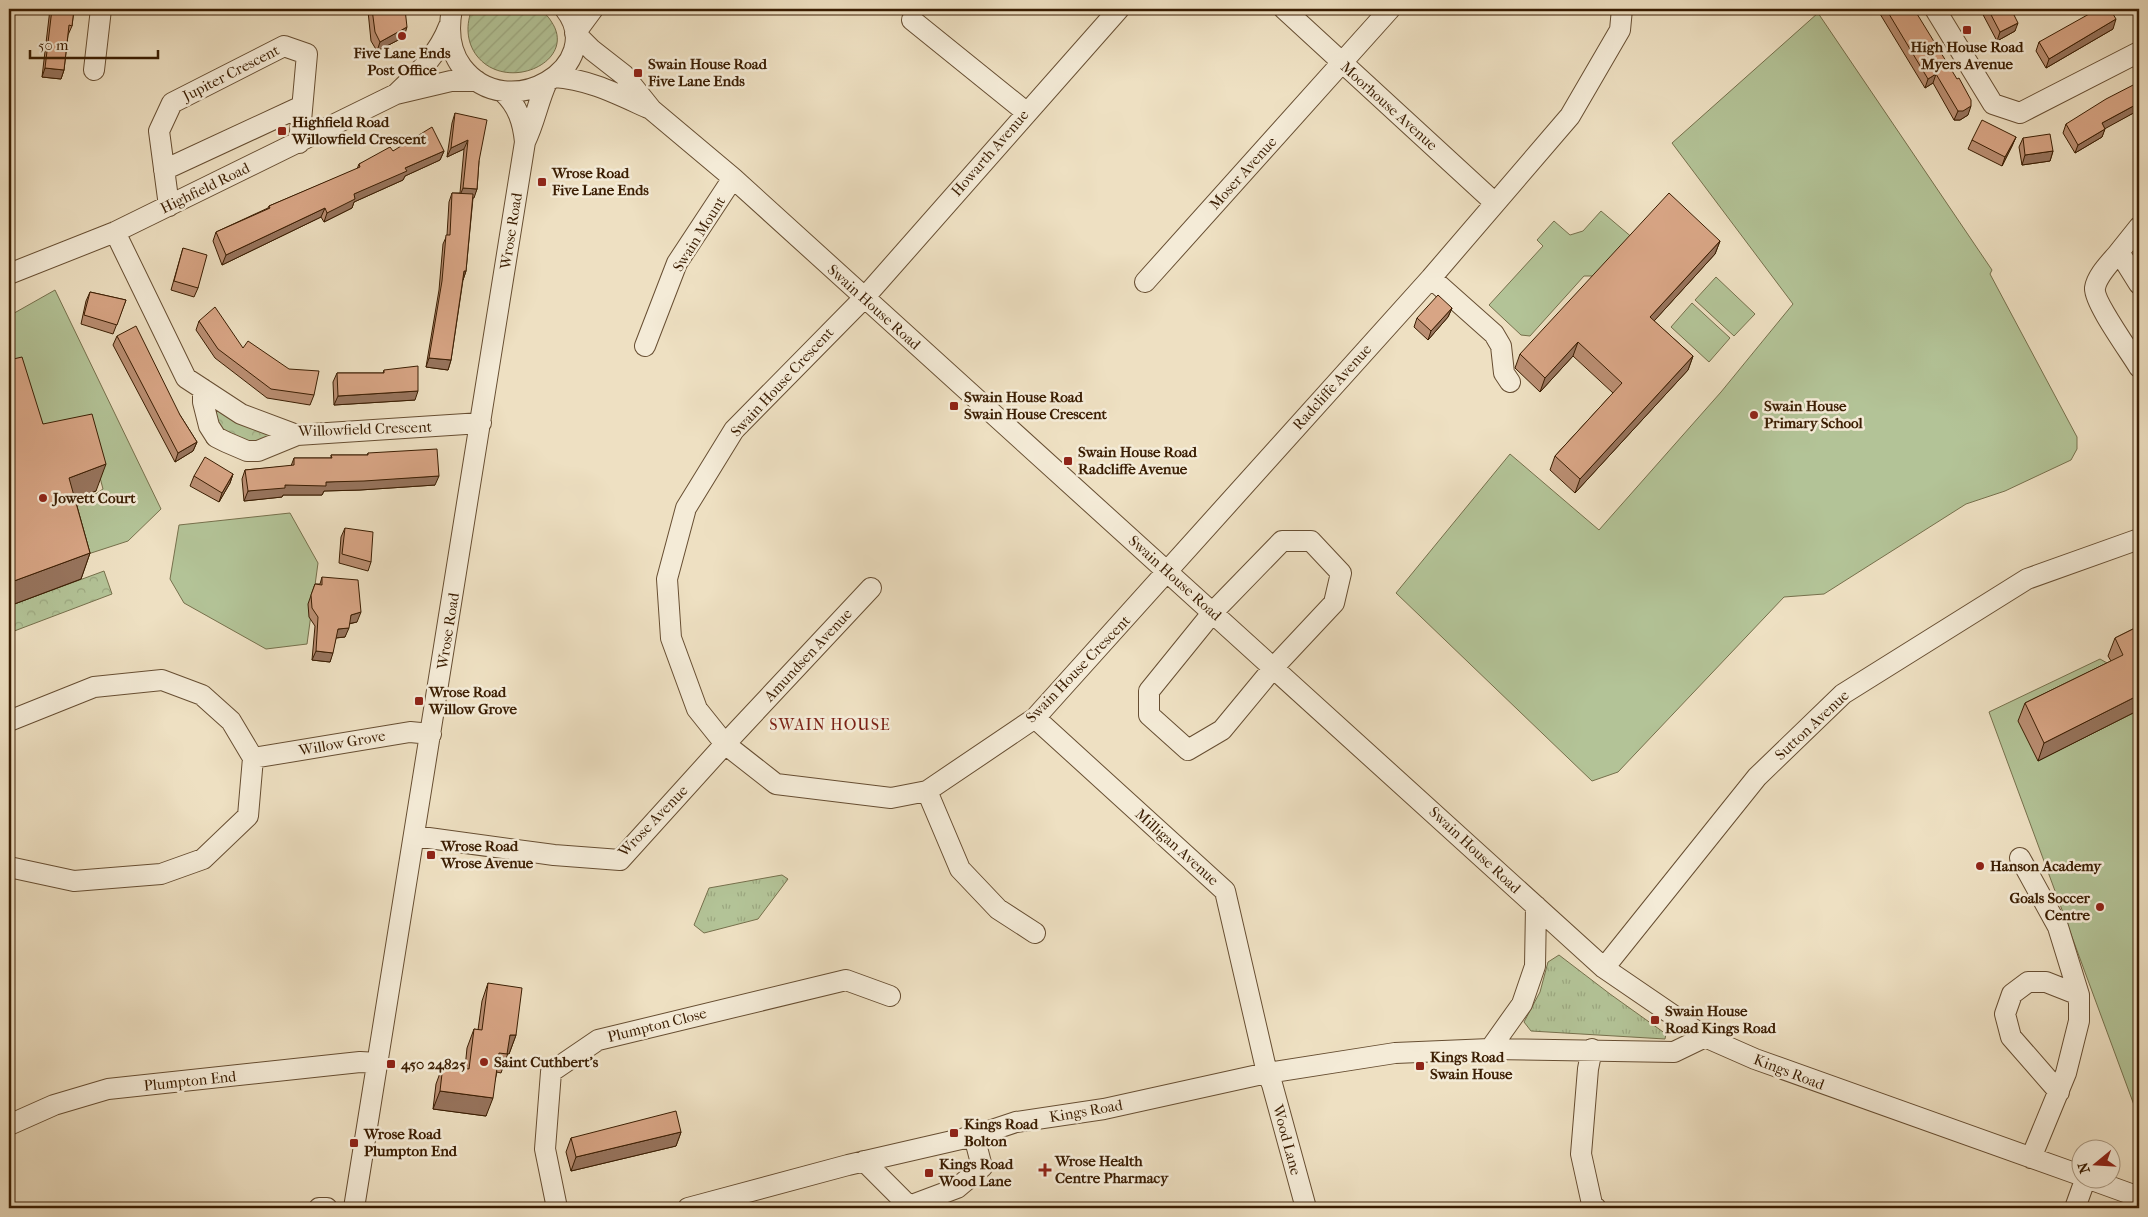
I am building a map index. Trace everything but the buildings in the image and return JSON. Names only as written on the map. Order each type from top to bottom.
[{"type":"street","points":[[94,70],[101,9]]},
{"type":"street","name":"Swain House Road","points":[[565,9],[574,23],[576,33],[592,50],[624,76],[652,110],[733,178],[1604,968],[1705,1037]]},
{"type":"street","points":[[448,16],[452,46],[458,61],[467,73],[489,88],[503,92],[516,92],[526,90],[551,79],[562,70],[572,54],[576,33],[593,9]]},
{"type":"street","name":"Howarth Avenue","points":[[864,298],[1026,112],[1119,9]]},
{"type":"street","name":"Moorhouse Avenue","points":[[1284,9],[1495,203]]},
{"type":"street","name":"Moser Avenue","points":[[1145,282],[1390,9]]},
{"type":"street","name":"Radcliffe Avenue","points":[[1168,572],[1292,431],[1431,278],[1570,116],[1620,30],[1622,9]]},
{"type":"street","points":[[1935,9],[1993,104],[2020,112],[2139,52]]},
{"type":"street","name":"Highfield Road","points":[[396,94],[435,54],[442,44],[448,16]]},
{"type":"street","points":[[912,20],[1026,112]]},
{"type":"street","name":"Jupiter Crescent","points":[[169,206],[159,131],[172,102],[284,46],[307,54],[299,142]]},
{"type":"street","name":"Swain House Road","points":[[551,79],[577,80],[592,84],[652,110]]},
{"type":"street","name":"Wrose Road","points":[[525,142],[534,125],[537,106],[551,79]]},
{"type":"street","name":"Highfield Road","points":[[9,274],[115,232],[396,94],[451,81],[477,81]]},
{"type":"street","name":"Wrose Road","points":[[354,1208],[525,142],[524,129],[516,108],[503,92]]},
{"type":"street","points":[[164,170],[302,106]]},
{"type":"street","name":"Swain Mount","points":[[645,346],[677,264],[733,178]]},
{"type":"street","points":[[2139,227],[2097,280],[2095,289],[2096,296],[2139,366]]},
{"type":"street","name":"Willowfield Crescent","points":[[115,232],[186,378],[241,414],[296,434],[481,423]]},
{"type":"street","points":[[2119,252],[2139,284]]},
{"type":"street","points":[[1431,278],[1494,334],[1501,346],[1504,373],[1510,382]]},
{"type":"street","name":"Swain House Crescent","points":[[864,298],[734,430],[686,508],[667,578],[671,638],[697,709],[725,744],[776,784],[891,798],[927,790],[1035,718],[1168,572]]},
{"type":"street","points":[[203,389],[203,402],[209,426],[216,437],[226,442],[247,451],[258,451],[296,434]]},
{"type":"street","name":"Sutton Avenue","points":[[1604,968],[1758,777],[1844,694],[2027,579],[2139,539]]},
{"type":"street","points":[[1282,541],[1312,541],[1341,573],[1334,603],[1274,667],[1222,730],[1188,750],[1149,716],[1149,691],[1212,612],[1282,541]]},
{"type":"street","name":"Amundsen Avenue","points":[[725,744],[871,588]]},
{"type":"street","points":[[9,722],[94,688],[162,680],[202,695],[231,721],[253,758],[248,816],[203,859],[161,874],[74,881],[9,867]]},
{"type":"street","name":"Milligan Avenue","points":[[1035,718],[1225,890],[1267,1073]]},
{"type":"street","name":"Willow Grove","points":[[253,758],[410,732],[431,734]]},
{"type":"street","name":"Wrose Avenue","points":[[414,836],[554,855],[620,860],[725,744]]},
{"type":"street","points":[[927,790],[960,869],[998,909],[1036,933]]},
{"type":"street","points":[[2020,858],[2058,927],[2079,995],[2079,1022],[2066,1073],[2031,1158]]},
{"type":"street","points":[[1490,1049],[1522,1004],[1535,966],[1536,906]]},
{"type":"street","name":"Plumpton Close","points":[[557,1208],[545,1149],[551,1072],[598,1040],[846,980],[890,996]]},
{"type":"street","points":[[2059,1092],[2011,1037],[2005,1014],[2012,994],[2028,982],[2046,982],[2079,995]]},
{"type":"street","name":"Kings Road","points":[[688,1208],[864,1161],[974,1136],[1016,1122],[1104,1109],[1267,1073],[1395,1054],[1490,1049],[1592,1049],[1674,1052],[1705,1037],[1755,1059],[1837,1090],[2070,1172]]},
{"type":"street","points":[[1592,1049],[1588,1069],[1581,1154],[1592,1204],[1596,1208]]},
{"type":"street","name":"Plumpton End","points":[[9,1125],[54,1105],[108,1089],[360,1062],[378,1063]]},
{"type":"street","name":"Wood Lane","points":[[1267,1073],[1272,1084],[1306,1208]]},
{"type":"street","points":[[864,1161],[909,1206],[957,1188],[982,1167],[974,1136]]},
{"type":"street","points":[[2075,1208],[2081,1190]]},
{"type":"street","points":[[2120,1190],[2139,1197]]},
{"type":"street","points":[[318,1208],[327,1208]]},
{"type":"green space","points":[[530,8],[539,10],[551,21],[557,36],[555,49],[548,60],[536,68],[521,72],[505,72],[490,67],[473,51],[469,39],[468,27],[472,9]]},
{"type":"green space","name":"Swain House Primary School","points":[[1818,13],[1992,270],[1990,274],[2077,437],[2077,449],[2071,460],[2005,491],[1966,504],[1824,594],[1784,597],[1618,772],[1592,781],[1396,593],[1510,454],[1599,530],[1721,392],[1793,304],[1672,143]]},
{"type":"green space","points":[[1601,211],[1634,239],[1595,276],[1584,276],[1530,336],[1521,335],[1489,305],[1543,246],[1537,240],[1554,221],[1570,235],[1583,231]]},
{"type":"green space","points":[[1716,277],[1755,314],[1734,336],[1695,300]]},
{"type":"green space","points":[[55,290],[161,509],[128,541],[85,555],[73,509],[103,489],[87,428],[35,440],[9,337],[9,316]]},
{"type":"green space","points":[[1692,303],[1730,338],[1709,362],[1671,327]]},
{"type":"green space","points":[[206,388],[297,435],[238,457],[207,443],[197,416]]},
{"type":"green space","points":[[290,513],[318,563],[307,644],[266,649],[184,603],[170,579],[179,525]]},
{"type":"green space","points":[[104,571],[112,594],[9,633],[9,606]]},
{"type":"green space","name":"Goals Soccer Centre","points":[[2100,659],[2139,681],[2139,1103],[2134,1105],[1989,712]]},
{"type":"green space","points":[[782,875],[788,879],[758,919],[704,933],[694,925],[709,888]]},
{"type":"green space","points":[[1559,955],[1666,1034],[1665,1039],[1531,1031],[1524,1022],[1540,992],[1548,962]]},
{"type":"place","name":"High House Road Myers Avenue","points":[[1967,30]]},
{"type":"place","name":"Five Lane Ends Post Office","points":[[402,36]]},
{"type":"place","name":"Swain House Road Five Lane Ends","points":[[638,73]]},
{"type":"place","name":"Highfield Road Willowfield Crescent","points":[[282,131]]},
{"type":"place","name":"Wrose Road Five Lane Ends","points":[[542,182]]},
{"type":"place","name":"Swain House Road Swain House Crescent","points":[[954,406]]},
{"type":"place","name":"Swain House Primary School","points":[[1754,415]]},
{"type":"place","name":"Swain House Road Radcliffe Avenue","points":[[1068,461]]},
{"type":"place","name":"Jowett Court","points":[[43,498]]},
{"type":"place","name":"Wrose Road Willow Grove","points":[[419,701]]},
{"type":"place","name":"Wrose Road Wrose Avenue","points":[[431,855]]},
{"type":"place","name":"Hanson Academy","points":[[1980,866]]},
{"type":"place","name":"Goals Soccer Centre","points":[[2100,907]]},
{"type":"place","name":"Swain House Road Kings Road","points":[[1655,1020]]},
{"type":"place","name":"Saint Cuthbert's","points":[[484,1062]]},
{"type":"place","name":"450 24825","points":[[391,1064]]},
{"type":"place","name":"Kings Road Swain House","points":[[1420,1066]]},
{"type":"place","name":"Kings Road Bolton","points":[[954,1133]]},
{"type":"place","name":"Wrose Road Plumpton End","points":[[354,1143]]},
{"type":"place","name":"Wrose Health Centre Pharmacy","points":[[1045,1170]]},
{"type":"place","name":"Kings Road Wood Lane","points":[[929,1173]]},
{"type":"district","name":"SWAIN HOUSE","points":[[830,724]]}]
